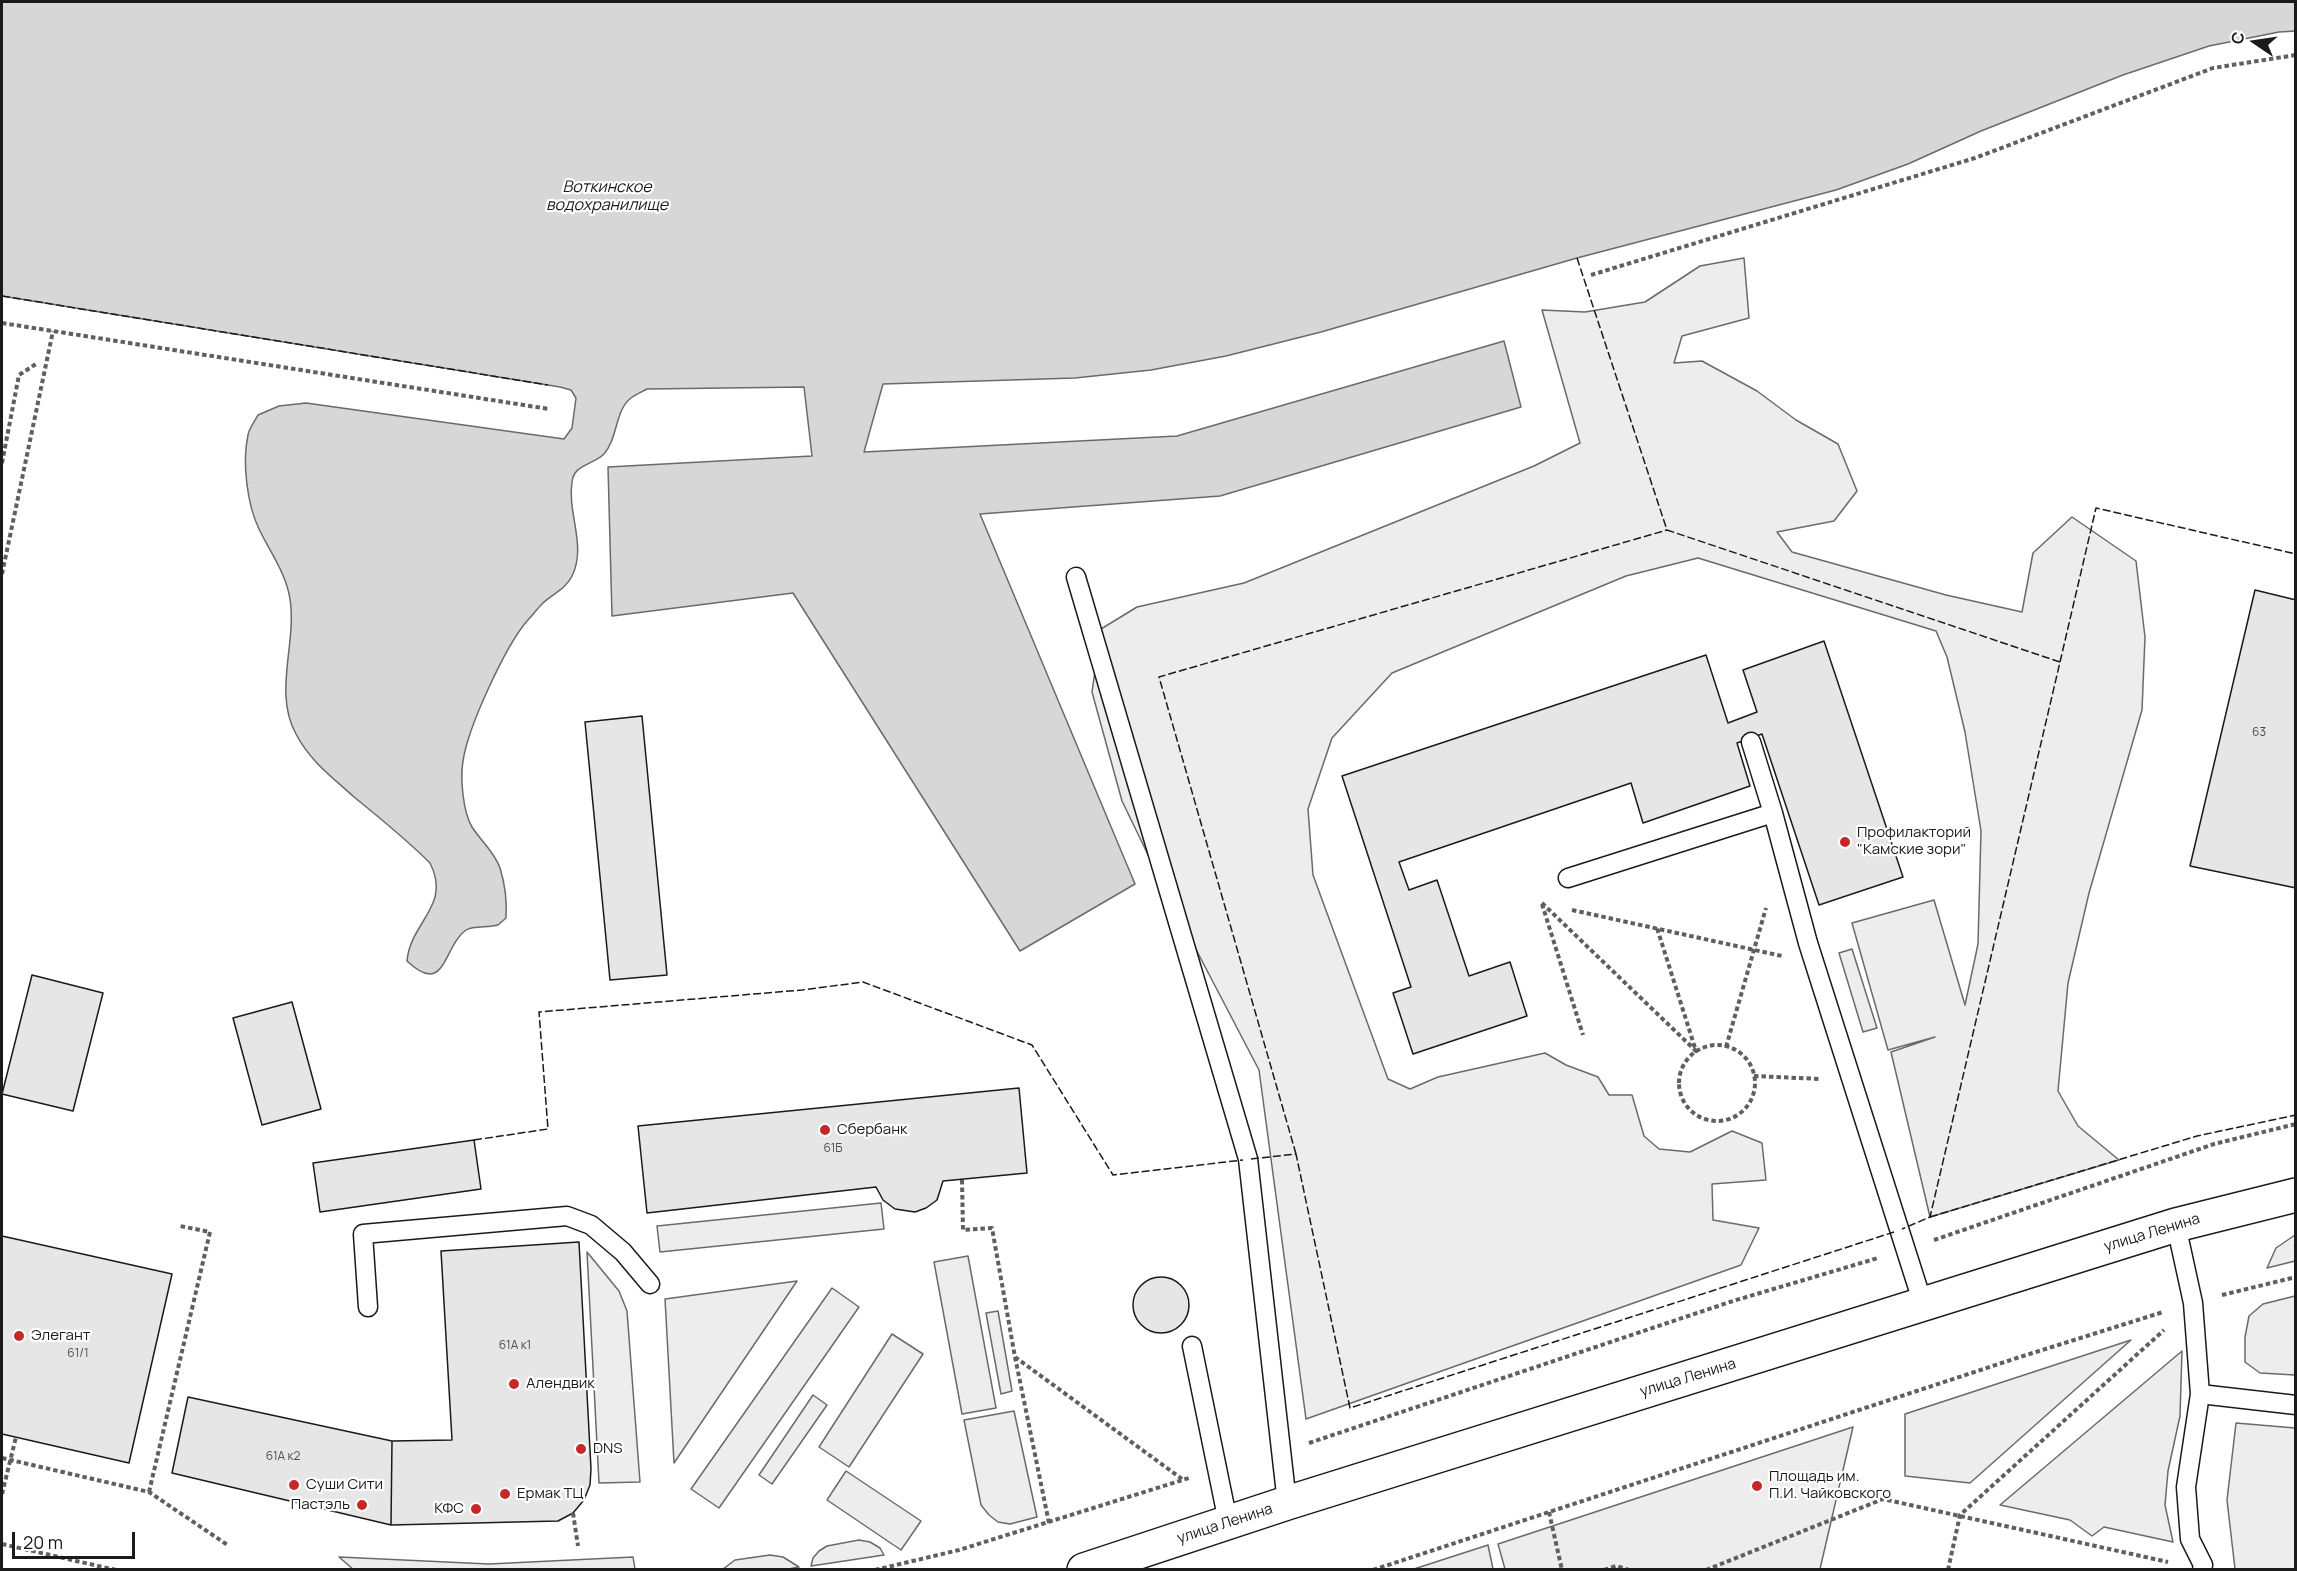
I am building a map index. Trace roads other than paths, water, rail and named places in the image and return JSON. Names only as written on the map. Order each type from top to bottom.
[{"type":"street","name":"улица Ленина","points":[[1084,1569],[1287,1503],[2176,1225],[2295,1194]]},
{"type":"lane","points":[[1076,577],[1248,1160],[1287,1503]]},
{"type":"lane","points":[[1751,742],[1814,964],[1923,1304]]},
{"type":"lane","points":[[1568,878],[1773,813]]},
{"type":"lane","points":[[368,1307],[363,1234],[567,1216],[591,1225],[623,1252],[650,1284]]},
{"type":"lane","points":[[2176,1225],[2193,1303],[2200,1394],[2186,1487],[2190,1539],[2203,1565],[2202,1569]]},
{"type":"lane","points":[[1192,1346],[1228,1522]]},
{"type":"lane","points":[[2200,1394],[2295,1405]]},
{"type":"water","name":"Воткинское водохранилище","points":[[2,2],[2295,2],[2296,31],[2279,32],[2209,46],[2123,75],[1981,131],[1908,164],[1836,190],[1577,258],[1321,332],[1226,356],[1151,370],[1075,378],[883,384],[864,452],[1177,436],[1504,341],[1521,407],[1220,496],[980,514],[1135,884],[1020,951],[793,593],[612,616],[608,467],[812,456],[804,387],[647,389],[626,403],[609,447],[604,454],[580,468],[573,476],[571,494],[578,553],[572,576],[562,588],[540,606],[508,649],[489,688],[466,746],[462,776],[466,813],[472,827],[500,868],[505,893],[506,918],[498,925],[466,930],[458,937],[443,965],[437,972],[429,974],[420,971],[407,961],[410,947],[433,903],[436,891],[430,863],[322,768],[302,744],[289,718],[286,685],[291,633],[290,599],[281,571],[259,529],[251,508],[246,470],[246,446],[249,432],[258,415],[279,406],[306,403],[564,439],[572,428],[576,398],[571,390],[560,387],[2,296]]},
{"type":"place","name":"Профилакторий \"Камские зори\"","points":[[1845,842]]},
{"type":"place","name":"Сбербанк","points":[[825,1130]]},
{"type":"place","name":"Элегант","points":[[19,1336]]},
{"type":"place","name":"Алендвик","points":[[514,1384]]},
{"type":"place","name":"DNS","points":[[581,1449]]},
{"type":"place","name":"Суши Сити","points":[[294,1485]]},
{"type":"place","name":"Площадь им. П.И. Чайковского","points":[[1757,1486]]},
{"type":"place","name":"Ермак ТЦ","points":[[505,1494]]},
{"type":"place","name":"Пастэль","points":[[362,1505]]},
{"type":"place","name":"КФС","points":[[476,1509]]}]
